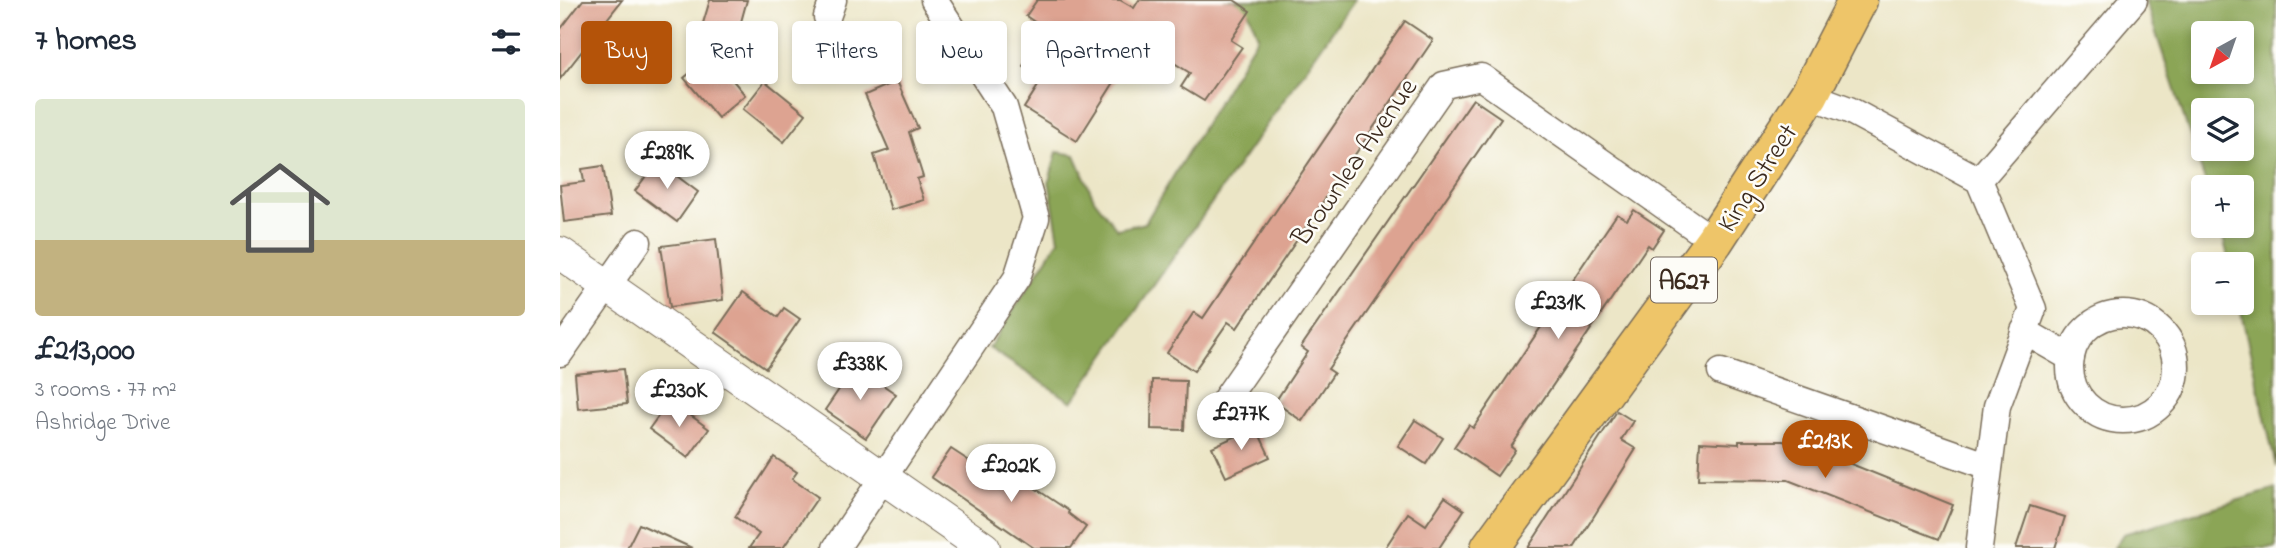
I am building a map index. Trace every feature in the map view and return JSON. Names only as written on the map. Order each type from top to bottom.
[{"type":"main road","name":"King Street","points":[[1490,548],[1630,352],[1714,241],[1809,95],[1858,0]]},
{"type":"street","points":[[836,548],[885,479],[1017,278],[1037,218],[1004,107],[934,0]]},
{"type":"street","points":[[1979,180],[2134,0]]},
{"type":"street","name":"Brownlea Avenue","points":[[1225,400],[1444,85],[1481,77],[1714,241]]},
{"type":"street","points":[[1809,95],[1849,110],[1979,180],[2032,309],[1997,406],[1979,548]]},
{"type":"street","points":[[560,353],[638,242]]},
{"type":"street","points":[[560,253],[984,548]]},
{"type":"street","points":[[2116,315],[2133,315],[2151,322],[2171,345],[2176,363],[2174,385],[2165,401],[2144,416],[2126,420],[2105,417],[2089,408],[2077,394],[2071,376],[2071,358],[2082,333],[2097,321],[2116,315]]},
{"type":"street","points":[[2024,331],[2071,358]]},
{"type":"street","points":[[1721,372],[1989,466]]},
{"type":"green space","points":[[1224,0],[1354,0],[1072,402],[989,348],[1059,240],[1049,181],[1057,152],[1075,155],[1094,199],[1117,229],[1145,223],[1258,36],[1248,11]]},
{"type":"green space","points":[[2145,0],[2276,0],[2276,467],[2242,315],[2254,315],[2254,252],[2227,252],[2223,238],[2254,238],[2254,175],[2203,175],[2198,161],[2254,161],[2254,98],[2191,98],[2191,139]]},
{"type":"green space","points":[[2276,489],[2276,548],[2114,548],[2123,534]]},
{"type":"building","points":[[583,0],[622,0],[606,21],[581,21],[581,52],[560,79],[560,30]]},
{"type":"building","points":[[710,0],[747,0],[741,21],[704,21]]},
{"type":"building","points":[[1037,0],[1120,0],[1134,8],[1139,0],[1234,0],[1250,11],[1231,40],[1242,47],[1204,101],[1181,87],[1190,73],[1175,64],[1175,21],[1033,21],[1026,16]]},
{"type":"building","points":[[1405,21],[1433,40],[1237,328],[1228,322],[1194,371],[1167,353],[1194,312],[1203,318]]},
{"type":"building","points":[[689,84],[736,84],[745,95],[718,118]]},
{"type":"building","points":[[763,84],[769,84],[806,114],[784,142],[743,109]]},
{"type":"building","points":[[890,84],[898,84],[918,128],[909,132],[923,177],[917,179],[924,200],[891,210],[874,155],[889,150],[865,95]]},
{"type":"building","points":[[1039,84],[1113,84],[1077,141],[1024,108]]},
{"type":"building","points":[[1473,99],[1501,118],[1328,369],[1334,373],[1302,421],[1275,402],[1308,352],[1301,347]]},
{"type":"building","points":[[657,161],[698,192],[677,222],[635,191]]},
{"type":"building","points":[[603,166],[611,216],[564,222],[560,185],[584,182],[582,169]]},
{"type":"building","points":[[1634,210],[1664,230],[1652,248],[1648,245],[1511,447],[1515,450],[1497,476],[1454,447],[1469,425],[1473,428],[1617,214],[1627,220]]},
{"type":"building","points":[[716,239],[723,300],[670,307],[661,246]]},
{"type":"building","points":[[743,292],[778,317],[784,308],[800,319],[766,368],[715,332]]},
{"type":"building","points":[[855,366],[896,394],[866,438],[825,410]]},
{"type":"building","points":[[623,369],[627,404],[578,409],[575,374]]},
{"type":"building","points":[[1152,380],[1186,381],[1184,430],[1151,429]]},
{"type":"building","points":[[670,400],[709,429],[688,458],[649,429]]},
{"type":"building","points":[[1617,411],[1633,421],[1621,440],[1636,449],[1574,548],[1528,548]]},
{"type":"building","points":[[1415,420],[1443,438],[1426,464],[1398,446]]},
{"type":"building","points":[[1256,427],[1270,457],[1226,477],[1212,447]]},
{"type":"building","points":[[1739,441],[1783,441],[1819,451],[1953,505],[1939,539],[1788,480],[1698,479],[1700,442],[1739,444]]},
{"type":"building","points":[[951,449],[1006,485],[1014,474],[1069,511],[1068,513],[1086,527],[1071,548],[1034,548],[931,477]]},
{"type":"building","points":[[774,457],[797,472],[792,479],[818,497],[783,548],[749,548],[759,534],[735,517]]},
{"type":"building","points":[[1445,497],[1464,510],[1439,548],[1385,548],[1408,513],[1426,525]]},
{"type":"building","points":[[2030,506],[2065,517],[2055,548],[2016,548]]},
{"type":"building","points":[[639,524],[692,548],[627,548]]}]
